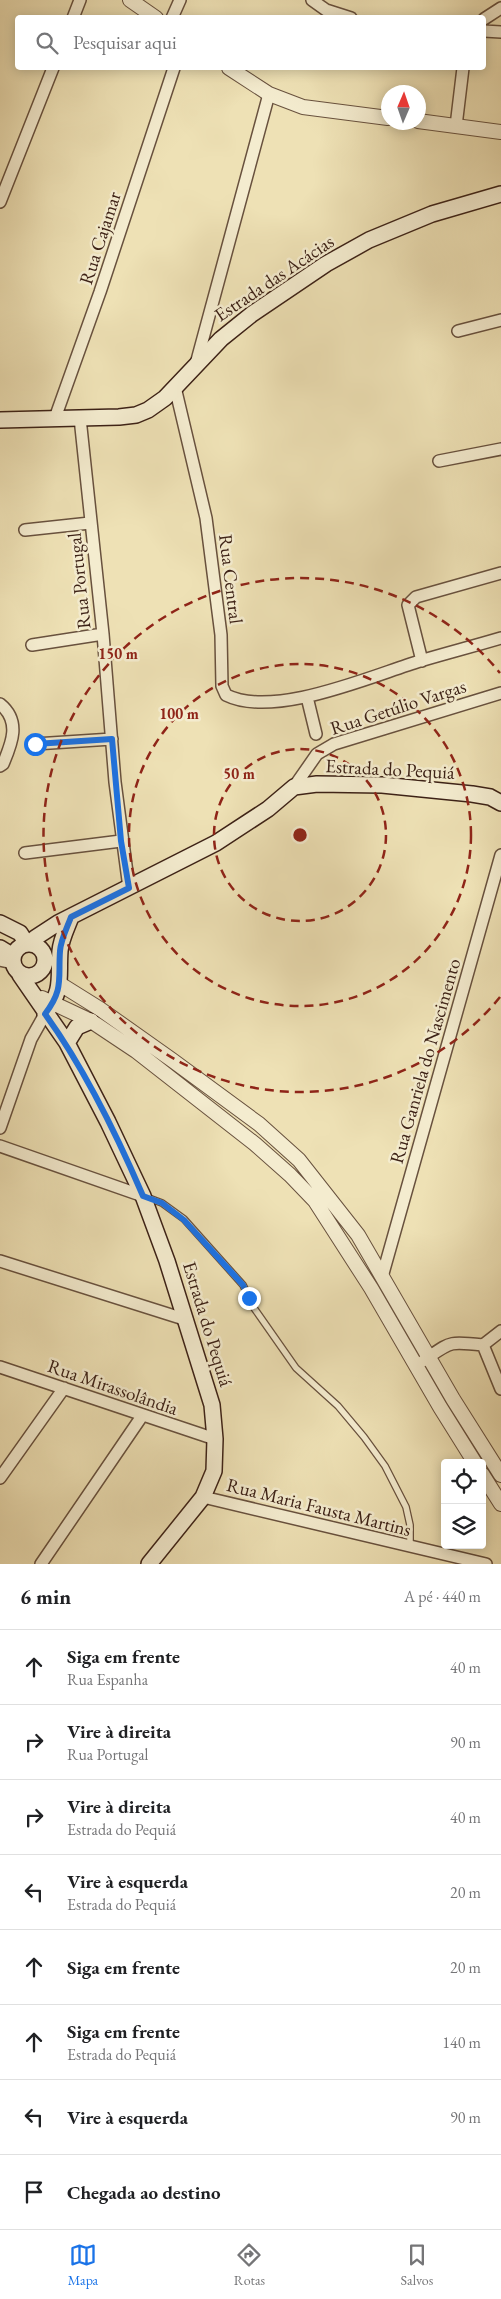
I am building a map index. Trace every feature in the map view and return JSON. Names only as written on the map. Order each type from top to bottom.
[{"type":"main road","name":"Estrada das Acácias","points":[[0,420],[136,415],[148,410],[166,398],[221,338],[252,314],[335,259],[369,240],[432,214],[501,194]]},
{"type":"main road","name":"Estrada do Pequiá","points":[[294,787],[317,784],[382,785],[472,794],[501,802]]},
{"type":"main road","points":[[12,964],[16,950],[29,944],[42,933],[216,842],[268,809],[294,787]]},
{"type":"main road","points":[[0,948],[12,964],[34,976],[44,965],[51,962],[60,950],[71,917]]},
{"type":"main road","points":[[0,923],[20,933],[29,944],[40,949],[45,958],[44,965],[60,984]]},
{"type":"main road","points":[[49,1009],[60,984],[60,950]]},
{"type":"main road","name":"Estrada do Pequiá","points":[[12,964],[31,991],[49,1009],[143,1196],[187,1320],[212,1405],[215,1439],[214,1470],[203,1496],[149,1564]]},
{"type":"main road","points":[[66,1043],[77,1027],[91,1021]]},
{"type":"street","points":[[74,15],[80,0]]},
{"type":"street","points":[[130,0],[152,15]]},
{"type":"street","points":[[173,15],[180,0]]},
{"type":"street","points":[[312,0],[326,10],[341,15]]},
{"type":"street","points":[[486,18],[501,8]]},
{"type":"street","points":[[486,31],[501,32]]},
{"type":"street","points":[[0,202],[52,70]]},
{"type":"street","name":"Rua Cajamar","points":[[56,418],[173,70]]},
{"type":"street","points":[[232,70],[270,94],[303,107],[381,117]]},
{"type":"street","points":[[456,126],[463,70]]},
{"type":"street","points":[[195,366],[270,94]]},
{"type":"street","points":[[426,122],[501,132]]},
{"type":"street","points":[[458,331],[501,320]]},
{"type":"street","name":"Rua Central","points":[[175,387],[206,518],[221,635],[222,692],[232,698],[245,701],[278,701],[307,697]]},
{"type":"street","name":"Rua Portugal","points":[[80,418],[103,634],[121,841],[129,888]]},
{"type":"street","points":[[439,461],[501,449]]},
{"type":"street","points":[[25,530],[90,523]]},
{"type":"street","points":[[422,661],[408,605],[409,602],[416,597],[501,573]]},
{"type":"street","points":[[32,645],[103,634]]},
{"type":"street","points":[[316,734],[307,697],[501,638]]},
{"type":"street","name":"Rua Getúlio Vargas","points":[[294,787],[317,754],[334,744],[501,693]]},
{"type":"street","points":[[0,704],[8,710],[13,725],[13,740],[3,764],[0,766]]},
{"type":"street","points":[[35,744],[112,739]]},
{"type":"street","points":[[25,853],[121,841]]},
{"type":"street","name":"Rua Ganriela do Nascimento","points":[[382,1277],[501,855]]},
{"type":"street","points":[[60,984],[100,1009],[259,1124],[298,1160],[358,1235],[453,1399],[501,1475]]},
{"type":"street","points":[[0,1128],[31,1039],[49,1009],[91,1021],[136,1051],[255,1144],[290,1175],[315,1201],[366,1280],[473,1459]]},
{"type":"street","points":[[180,1086],[190,1073]]},
{"type":"street","points":[[0,1146],[143,1196]]},
{"type":"street","points":[[0,1261],[187,1320]]},
{"type":"street","points":[[416,1366],[440,1348],[451,1343],[483,1345],[501,1330]]},
{"type":"street","points":[[483,1345],[501,1388]]},
{"type":"street","name":"Rua Mirassolândia","points":[[0,1367],[215,1439]]},
{"type":"street","points":[[0,1478],[64,1388]]},
{"type":"street","points":[[40,1564],[142,1416]]},
{"type":"street","points":[[486,1480],[501,1504]]},
{"type":"street","name":"Rua Maria Fausta Martins","points":[[203,1496],[486,1564]]},
{"type":"lane","points":[[143,1196],[162,1203],[184,1220],[243,1285],[254,1308],[296,1368],[338,1406],[364,1437],[385,1466],[406,1507],[410,1525],[410,1547]]},
{"type":"route","points":[[35,744],[112,739],[121,841],[129,888],[71,917],[60,950],[60,984],[52,1004],[45,1014],[66,1043],[143,1196],[162,1203],[184,1220],[243,1285],[249,1298]]}]
